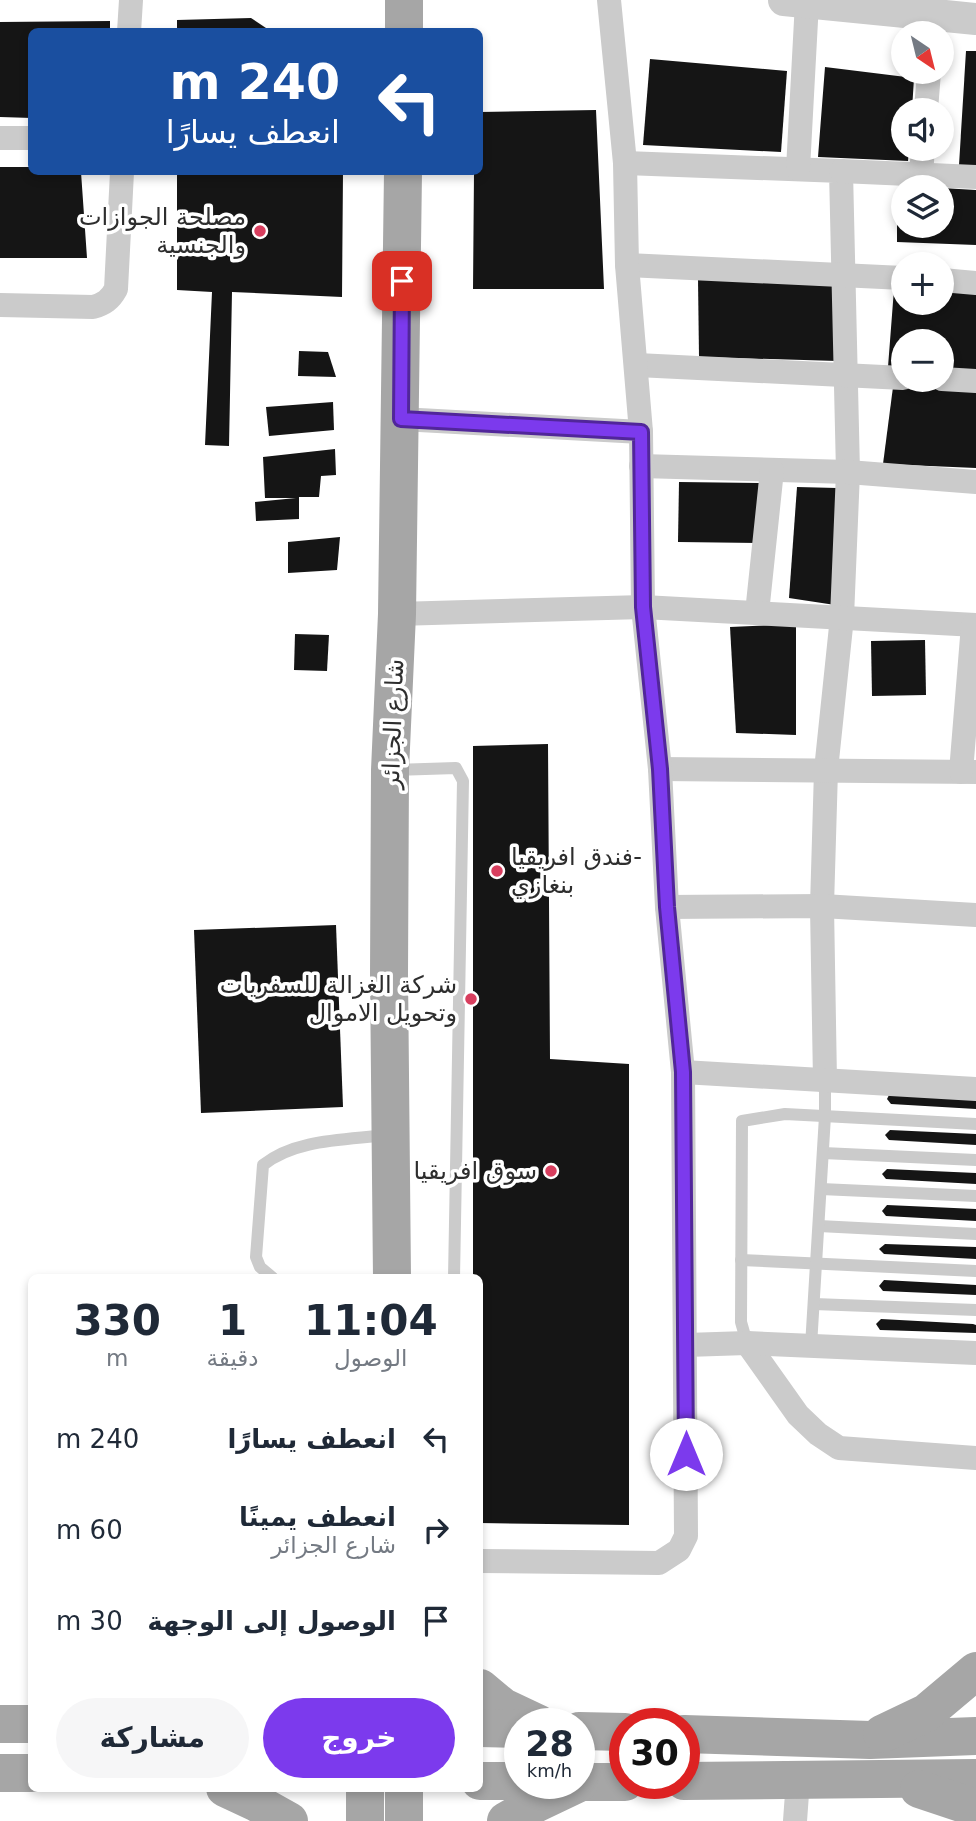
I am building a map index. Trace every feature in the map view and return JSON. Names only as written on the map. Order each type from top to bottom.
[{"type":"main road","points":[[404,0],[404,28]]},
{"type":"main road","name":"شارع الجزائر","points":[[392,1274],[390,770],[397,614],[403,175]]},
{"type":"main road","points":[[870,1740],[926,1713],[976,1671]]},
{"type":"main road","points":[[483,1690],[505,1708]]},
{"type":"main road","points":[[0,1724],[28,1724]]},
{"type":"main road","points":[[483,1728],[504,1729]]},
{"type":"main road","points":[[700,1735],[870,1740],[976,1736]]},
{"type":"main road","points":[[0,1773],[28,1773]]},
{"type":"main road","points":[[700,1781],[976,1778]]},
{"type":"main road","points":[[887,1779],[967,1805],[976,1812]]},
{"type":"main road","points":[[483,1781],[504,1781]]},
{"type":"main road","points":[[234,1792],[289,1821]]},
{"type":"main road","points":[[365,1792],[365,1821]]},
{"type":"main road","points":[[404,1792],[404,1821]]},
{"type":"main road","points":[[506,1821],[546,1799]]},
{"type":"street","points":[[129,28],[131,0]]},
{"type":"street","points":[[483,1561],[659,1563],[679,1550],[686,1536],[683,1072],[667,907],[660,769],[643,607],[641,432],[627,265],[625,163],[609,0]]},
{"type":"street","points":[[798,169],[796,1],[909,21]]},
{"type":"street","points":[[954,22],[976,19]]},
{"type":"street","points":[[0,138],[28,138]]},
{"type":"street","points":[[921,174],[922,161]]},
{"type":"street","points":[[625,163],[976,177]]},
{"type":"street","points":[[824,1081],[822,906],[826,770],[842,617],[848,472],[841,171]]},
{"type":"street","points":[[0,305],[93,307],[111,298],[116,289],[122,175]]},
{"type":"street","points":[[627,265],[891,277]]},
{"type":"street","points":[[954,281],[976,282]]},
{"type":"street","points":[[637,365],[891,377]]},
{"type":"street","points":[[954,380],[976,381]]},
{"type":"street","points":[[401,419],[641,432]]},
{"type":"street","points":[[641,466],[848,472],[976,482]]},
{"type":"street","points":[[757,613],[772,470]]},
{"type":"street","points":[[397,614],[643,607],[975,625],[969,772],[660,769]]},
{"type":"street","points":[[667,907],[822,906],[976,915]]},
{"type":"street","points":[[683,1072],[976,1089]]},
{"type":"street","points":[[686,1346],[747,1343],[976,1353]]},
{"type":"street","points":[[747,1343],[798,1415],[818,1434],[839,1448],[976,1458]]},
{"type":"street","points":[[795,1821],[798,1780]]},
{"type":"lane","points":[[390,770],[456,768],[463,777],[454,1274]]},
{"type":"lane","points":[[811,1346],[825,1116],[824,1081]]},
{"type":"lane","points":[[747,1343],[741,1322],[742,1121],[785,1114],[976,1124]]},
{"type":"lane","points":[[268,1274],[260,1267],[256,1257],[263,1165],[276,1154],[294,1147],[390,1134]]},
{"type":"lane","points":[[823,1153],[976,1160]]},
{"type":"lane","points":[[821,1189],[976,1196]]},
{"type":"lane","points":[[819,1226],[976,1234]]},
{"type":"lane","points":[[741,1260],[976,1271]]},
{"type":"lane","points":[[814,1304],[976,1310]]},
{"type":"building","points":[[251,18],[266,28],[177,28],[177,20]]},
{"type":"building","points":[[110,21],[110,28],[28,28],[28,118],[0,117],[0,22]]},
{"type":"building","points":[[966,51],[976,51],[976,166],[959,165]]},
{"type":"building","points":[[650,59],[787,71],[781,152],[643,145]]},
{"type":"building","points":[[825,67],[891,75],[891,84],[914,84],[913,98],[891,98],[891,160],[818,157]]},
{"type":"building","points":[[596,110],[604,289],[473,289],[474,175],[483,175],[483,112]]},
{"type":"building","points":[[0,167],[28,167],[28,175],[81,175],[87,258],[0,258]]},
{"type":"building","name":"مصلحة الجوازات والجنسية","points":[[177,175],[343,175],[342,297],[232,292],[229,446],[205,445],[212,292],[177,290]]},
{"type":"building","points":[[954,189],[976,190],[976,245],[897,242],[897,238],[954,238]]},
{"type":"building","points":[[698,279],[836,286],[837,361],[699,357]]},
{"type":"building","points":[[954,292],[976,293],[976,371],[954,370],[954,329],[891,329],[891,367],[888,367],[892,315],[954,315]]},
{"type":"building","points":[[299,351],[328,352],[336,377],[298,376]]},
{"type":"building","points":[[976,390],[976,468],[883,464],[892,392]]},
{"type":"building","points":[[333,402],[334,430],[269,436],[266,407]]},
{"type":"building","points":[[335,449],[336,475],[321,476],[319,497],[299,497],[299,519],[256,521],[255,502],[296,498],[265,498],[263,457]]},
{"type":"building","points":[[679,482],[759,483],[758,543],[678,542]]},
{"type":"building","points":[[797,487],[837,488],[835,605],[789,598]]},
{"type":"building","points":[[340,537],[337,570],[288,573],[288,542]]},
{"type":"building","points":[[796,624],[796,735],[736,733],[730,627]]},
{"type":"building","points":[[295,634],[329,635],[327,671],[294,670]]},
{"type":"building","points":[[925,640],[926,695],[872,696],[871,641]]},
{"type":"building","name":"سوق افريقيا","points":[[548,744],[550,1059],[629,1064],[629,1525],[483,1523],[483,1274],[473,1274],[473,746]]},
{"type":"building","points":[[336,925],[343,1107],[201,1113],[194,930]]},
{"type":"building","points":[[889,1095],[976,1097],[976,1109],[891,1104],[887,1099]]},
{"type":"building","points":[[890,1130],[976,1134],[976,1145],[889,1140],[885,1135]]},
{"type":"building","points":[[887,1169],[976,1173],[976,1184],[886,1179],[882,1174]]},
{"type":"building","points":[[887,1205],[976,1209],[976,1221],[886,1216],[882,1211]]},
{"type":"building","points":[[885,1244],[976,1247],[976,1259],[884,1254],[879,1249]]},
{"type":"building","points":[[884,1280],[976,1285],[976,1295],[883,1291],[879,1286]]},
{"type":"building","points":[[881,1319],[973,1324],[976,1325],[976,1333],[880,1330],[876,1324]]},
{"type":"place","name":"مصلحة الجوازات والجنسية","points":[[260,231]]},
{"type":"place","name":"فندق افريقيا- بنغازي","points":[[497,871]]},
{"type":"place","name":"شركة الغزالة للسفريات وتحويل الاموال","points":[[471,999]]},
{"type":"place","name":"سوق افريقيا","points":[[551,1171]]},
{"type":"route","points":[[402,281],[401,419],[641,432],[643,607],[660,769],[667,907],[683,1072],[686,1454]]}]
